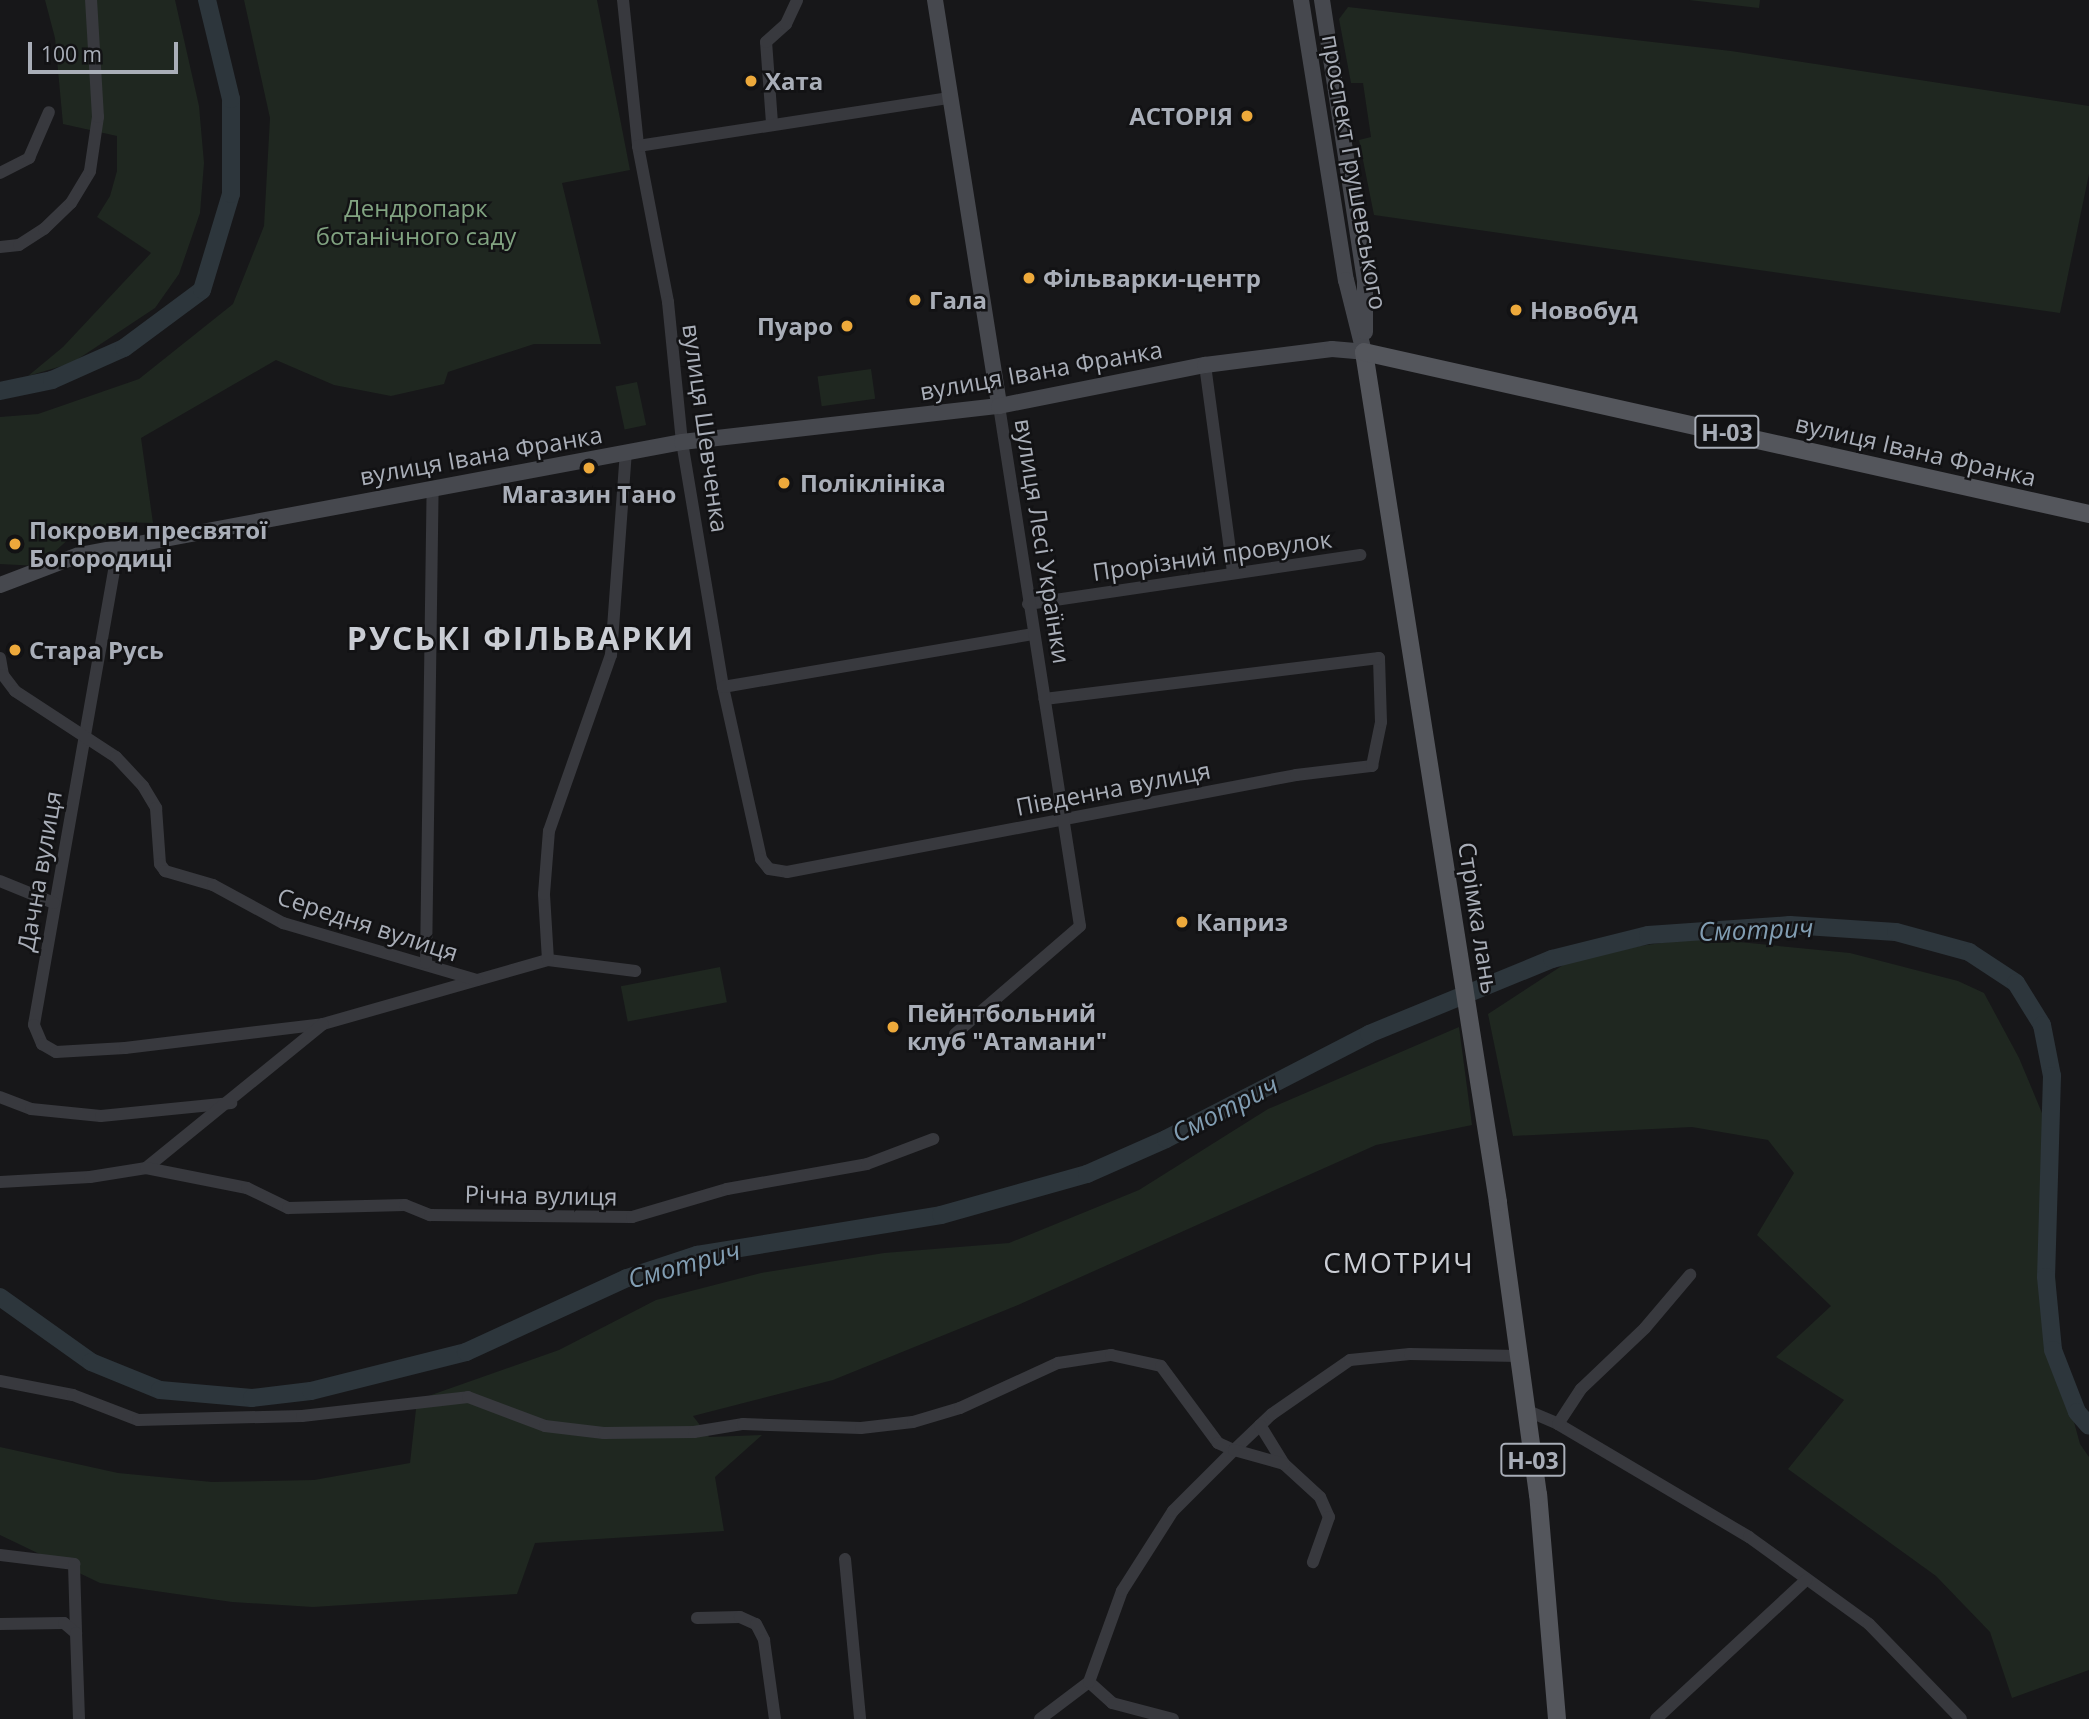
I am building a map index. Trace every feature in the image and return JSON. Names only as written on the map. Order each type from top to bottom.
[{"type":"main road","name":"вулиця Івана Франка","points":[[1364,352],[2089,514]]},
{"type":"main road","name":"проспект Грушевського","points":[[1364,352],[1412,641]]},
{"type":"main road","name":"Стрімка лань","points":[[1412,641],[1519,1356]]},
{"type":"main road","name":"Н-03","points":[[1519,1356],[1528,1411],[1557,1719]]},
{"type":"street","points":[[0,247],[19,245],[44,229],[71,203],[90,171],[99,117],[91,0]]},
{"type":"street","name":"вулиця Шевченка","points":[[623,0],[638,146],[668,302],[682,442],[723,687],[761,859]]},
{"type":"street","points":[[772,123],[766,42],[786,24],[797,0]]},
{"type":"street","name":"вулиця Лесі Українки","points":[[935,0],[1080,926],[955,1034]]},
{"type":"street","name":"проспект Грушевського","points":[[1301,0],[1346,280],[1364,352]]},
{"type":"street","name":"проспект Грушевського","points":[[1322,0],[1366,282],[1364,352]]},
{"type":"street","points":[[638,146],[772,123],[949,98]]},
{"type":"street","points":[[0,173],[29,158],[49,112]]},
{"type":"street","name":"вулиця Івана Франка","points":[[0,585],[79,555],[682,442],[999,406],[1205,365],[1332,349],[1364,352]]},
{"type":"street","points":[[1205,365],[1233,572]]},
{"type":"street","points":[[548,960],[544,894],[550,831],[611,655],[626,453]]},
{"type":"street","points":[[425,962],[433,487]]},
{"type":"street","name":"Дачна вулиця","points":[[118,548],[34,1025],[38,1040],[56,1052],[323,1024]]},
{"type":"street","name":"Прорізний провулок","points":[[1028,604],[1360,555]]},
{"type":"street","points":[[723,687],[1033,634]]},
{"type":"street","name":"Середня вулиця","points":[[0,658],[3,674],[15,691],[125,764],[151,797],[160,832],[160,864],[165,871],[213,885],[283,923],[425,962],[477,981]]},
{"type":"street","name":"Південна вулиця","points":[[761,859],[769,869],[787,872],[1296,775],[1372,766],[1381,722],[1379,658],[1045,699]]},
{"type":"street","points":[[0,881],[54,903]]},
{"type":"street","name":"Середня вулиця","points":[[323,1024],[548,960],[635,971]]},
{"type":"street","name":"Річна вулиця","points":[[146,1168],[231,1102],[323,1024]]},
{"type":"street","points":[[0,1097],[31,1109],[101,1116],[231,1102]]},
{"type":"street","name":"Річна вулиця","points":[[0,1182],[90,1177],[146,1168],[247,1188],[288,1208],[405,1205],[430,1215],[632,1217],[727,1189],[867,1164],[933,1139]]},
{"type":"street","points":[[1558,1424],[1581,1389],[1645,1328],[1690,1275]]},
{"type":"street","points":[[0,1381],[73,1395],[138,1420],[302,1416],[422,1400],[468,1397],[545,1426],[604,1433],[694,1432],[771,1423],[861,1428],[941,1415],[1058,1363],[1111,1355],[1161,1366],[1209,1433],[1222,1446],[1284,1464]]},
{"type":"street","points":[[1040,1719],[1089,1682],[1115,1606],[1132,1572],[1174,1511],[1260,1425],[1335,1370],[1361,1357],[1519,1356]]},
{"type":"street","points":[[1528,1411],[1558,1424],[1728,1523],[1869,1624],[1961,1719]]},
{"type":"street","points":[[1260,1425],[1284,1464],[1320,1497],[1329,1517],[1313,1562]]},
{"type":"street","points":[[0,1555],[74,1564],[79,1719]]},
{"type":"street","points":[[845,1559],[860,1719]]},
{"type":"street","points":[[1656,1719],[1806,1580]]},
{"type":"street","points":[[697,1618],[740,1617],[756,1624],[764,1640],[775,1719]]},
{"type":"street","points":[[0,1624],[64,1623],[76,1633]]},
{"type":"street","points":[[1089,1682],[1112,1703],[1173,1719]]},
{"type":"green space","points":[[45,0],[175,0],[199,106],[204,163],[200,213],[179,274],[155,308],[72,363],[28,376],[63,347],[151,253],[97,217],[110,196],[117,171],[117,136],[63,124],[55,38]]},
{"type":"green space","name":"Дендропарк ботанічного саду","points":[[244,0],[597,0],[630,170],[562,183],[601,344],[534,344],[448,372],[444,384],[391,396],[334,385],[276,360],[141,438],[153,523],[119,522],[73,535],[39,566],[0,564],[0,417],[38,414],[139,379],[233,304],[264,226],[270,118]]},
{"type":"green space","points":[[1689,0],[1760,0],[1759,8]]},
{"type":"green space","points":[[1348,7],[1731,51],[2089,106],[2089,174],[2060,313],[1374,215],[1359,140],[1371,137],[1363,83],[1351,83],[1339,19]]},
{"type":"green space","points":[[871,369],[875,399],[822,406],[818,377]]},
{"type":"green space","points":[[637,382],[646,425],[625,430],[615,387]]},
{"type":"green space","points":[[1698,938],[1850,953],[1958,981],[1984,993],[2019,1058],[2042,1113],[2052,1202],[2059,1367],[2080,1444],[2089,1457],[2089,1670],[2012,1698],[1990,1632],[1936,1576],[1788,1469],[1844,1400],[1776,1357],[1831,1306],[1757,1235],[1794,1173],[1768,1140],[1692,1127],[1513,1136],[1488,1014],[1580,954]]},
{"type":"green space","points":[[720,967],[727,1002],[628,1022],[621,986]]},
{"type":"green space","points":[[1459,1027],[1472,1125],[1376,1145],[1018,1305],[833,1380],[693,1416],[709,1437],[762,1435],[715,1477],[724,1531],[535,1543],[517,1594],[313,1607],[232,1602],[100,1583],[0,1535],[0,1447],[118,1473],[212,1482],[314,1480],[410,1463],[417,1400],[559,1350],[656,1300],[761,1273],[884,1253],[1009,1243],[1139,1190],[1268,1109]]},
{"type":"waterway","name":"Смотрич","points":[[0,391],[52,380],[124,348],[202,290],[231,194],[231,99],[207,0]]},
{"type":"waterway","name":"Смотрич","points":[[0,1297],[91,1362],[160,1390],[252,1398],[311,1391],[466,1352],[627,1278],[697,1255],[941,1215],[1087,1174],[1166,1139],[1369,1034],[1552,959],[1648,935],[1790,925],[1896,932],[1969,952],[2016,983],[2042,1025],[2052,1076],[2046,1277],[2053,1350],[2077,1412],[2089,1426]]},
{"type":"place","name":"Хата","points":[[751,81]]},
{"type":"place","name":"АСТОРІЯ","points":[[1247,116]]},
{"type":"place","name":"Фільварки-центр","points":[[1029,278]]},
{"type":"place","name":"Гала","points":[[915,300]]},
{"type":"place","name":"Новобуд","points":[[1516,310]]},
{"type":"place","name":"Пуаро","points":[[847,326]]},
{"type":"place","name":"Магазин Тано","points":[[589,468]]},
{"type":"place","name":"Поліклініка","points":[[784,483]]},
{"type":"place","name":"Покрови пресвятої Богородиці","points":[[15,544]]},
{"type":"place","name":"Стара Русь","points":[[15,650]]},
{"type":"place","name":"Каприз","points":[[1182,922]]},
{"type":"place","name":"Пейнтбольний клуб \"Атамани\"","points":[[893,1027]]},
{"type":"district","name":"РУСЬКІ ФІЛЬВАРКИ","points":[[521,638]]},
{"type":"district","name":"СМОТРИЧ","points":[[1399,1262]]}]
